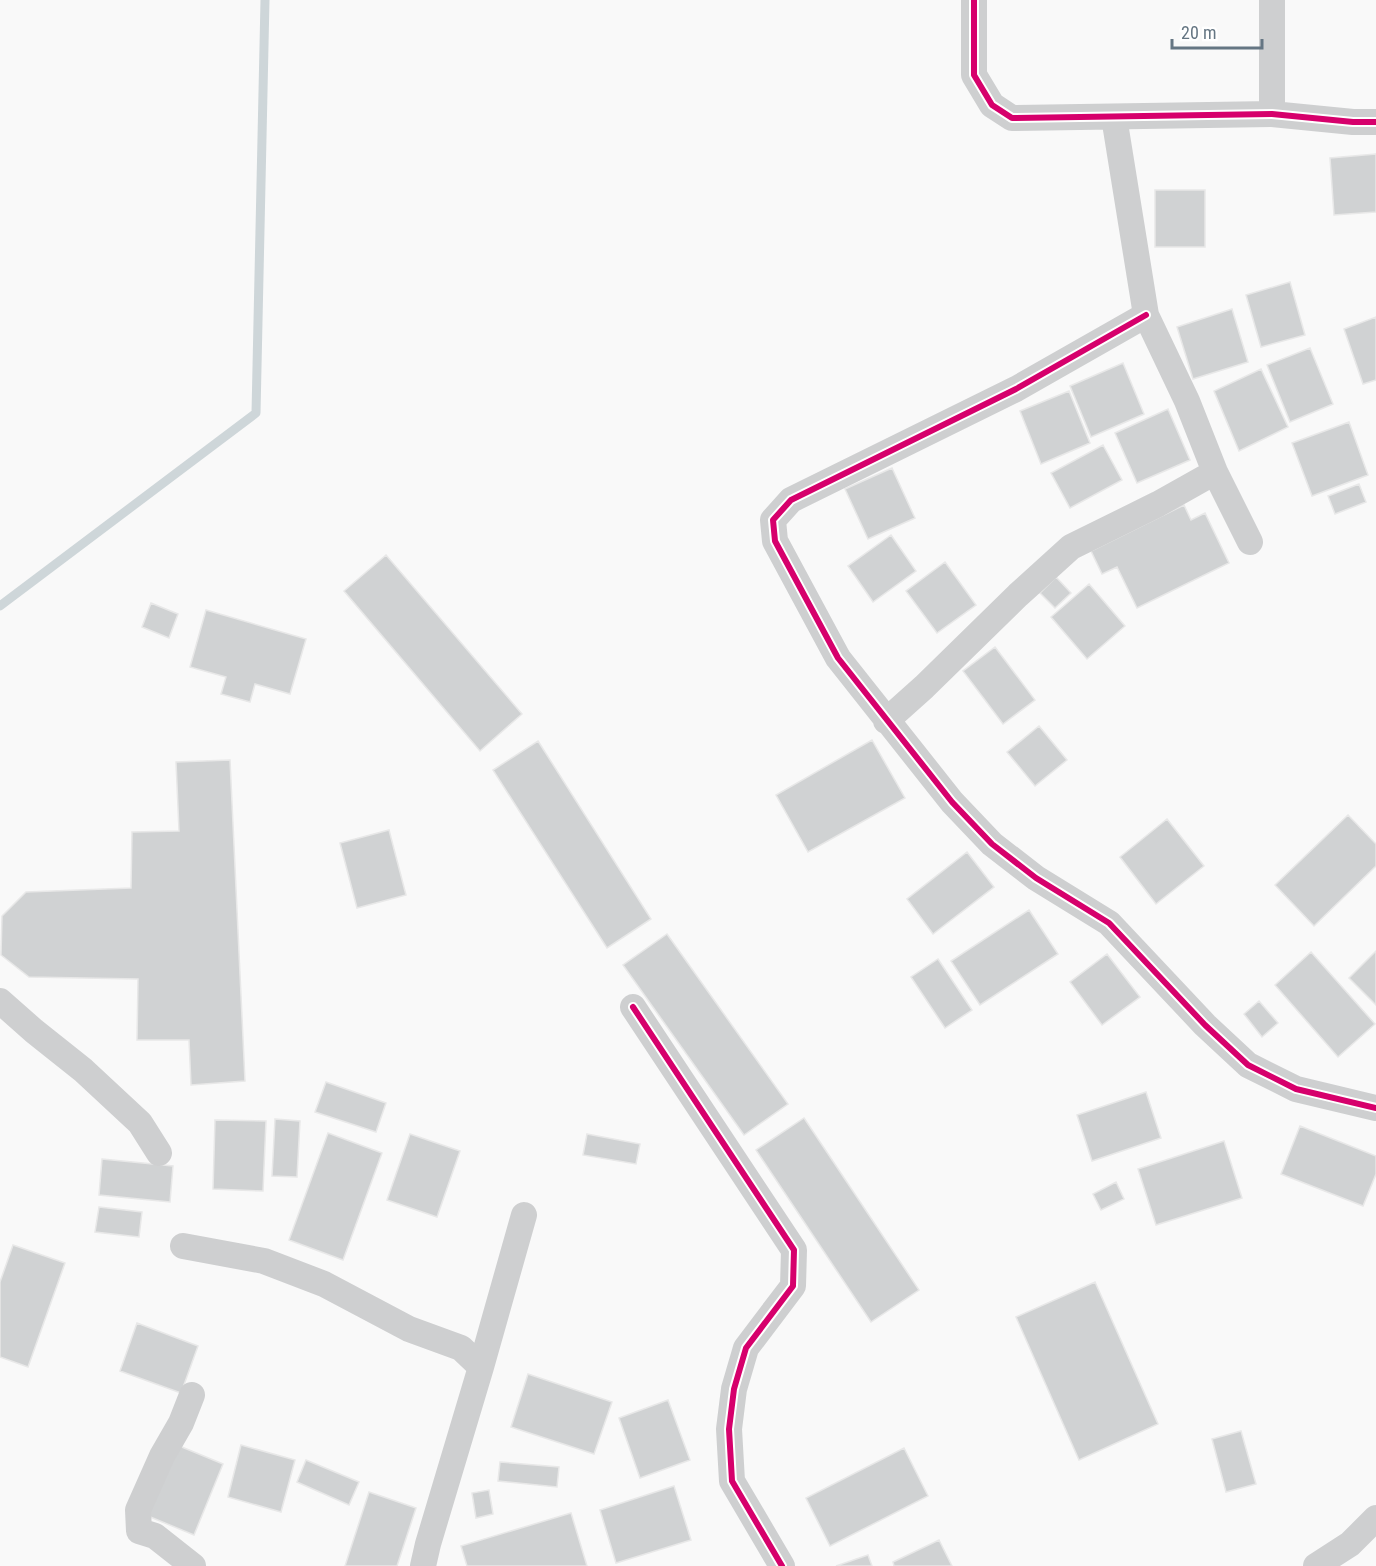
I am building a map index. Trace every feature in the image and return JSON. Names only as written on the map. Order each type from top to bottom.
[{"type":"street","points":[[974,0],[974,75],[992,105],[1012,118],[1272,114],[1376,122]]},
{"type":"street","points":[[1272,0],[1272,114]]},
{"type":"street","points":[[1114,117],[1146,315],[1187,401],[1215,472],[1250,542]]},
{"type":"street","points":[[1146,315],[1016,389],[790,500],[773,520],[775,541],[838,658],[952,802],[992,844],[1036,878],[1109,922],[1205,1025],[1248,1065],[1296,1089],[1376,1108]]},
{"type":"street","points":[[886,721],[1018,595],[1071,548],[1215,472]]},
{"type":"street","points":[[0,1001],[83,1070],[140,1123],[159,1153]]},
{"type":"street","points":[[633,1007],[794,1250],[794,1286],[746,1348],[734,1389],[729,1429],[732,1481],[782,1566]]},
{"type":"street","points":[[423,1566],[524,1215]]},
{"type":"street","points":[[183,1246],[264,1261],[324,1284],[409,1329],[461,1348],[481,1367]]},
{"type":"street","points":[[192,1395],[181,1423],[162,1456],[138,1510],[139,1531],[155,1536],[193,1566]]},
{"type":"street","points":[[1316,1566],[1350,1544],[1376,1518]]},
{"type":"building","points":[[1376,154],[1376,212],[1334,215],[1330,158]]},
{"type":"building","points":[[1155,190],[1205,190],[1205,247],[1155,247]]},
{"type":"building","points":[[1290,282],[1305,335],[1261,347],[1246,295]]},
{"type":"building","points":[[1232,309],[1248,362],[1193,379],[1177,327]]},
{"type":"building","points":[[1376,317],[1376,380],[1363,384],[1344,329]]},
{"type":"building","points":[[1310,348],[1333,404],[1290,422],[1267,365]]},
{"type":"building","points":[[1123,363],[1144,414],[1091,437],[1070,386]]},
{"type":"building","points":[[1261,369],[1288,427],[1239,451],[1214,391]]},
{"type":"building","points":[[1069,391],[1090,443],[1041,464],[1020,411]]},
{"type":"building","points":[[1168,409],[1190,460],[1137,483],[1115,433]]},
{"type":"building","points":[[1349,422],[1368,475],[1312,496],[1292,443]]},
{"type":"building","points":[[1103,445],[1122,480],[1070,508],[1051,473]]},
{"type":"building","points":[[892,468],[915,518],[868,539],[845,489]]},
{"type":"building","points":[[1359,484],[1366,502],[1335,514],[1328,496]]},
{"type":"building","points":[[1184,505],[1191,520],[1205,513],[1229,563],[1137,608],[1117,567],[1102,574],[1091,551]]},
{"type":"building","points":[[891,535],[916,571],[873,602],[848,566]]},
{"type":"building","points":[[386,555],[522,714],[480,751],[344,591]]},
{"type":"building","points":[[945,562],[976,605],[937,633],[906,591]]},
{"type":"building","points":[[1056,577],[1071,593],[1055,608],[1040,593]]},
{"type":"building","points":[[1089,584],[1125,626],[1087,659],[1051,617]]},
{"type":"building","points":[[151,603],[178,614],[169,638],[142,627]]},
{"type":"building","points":[[206,610],[306,639],[290,694],[255,684],[250,702],[221,694],[226,677],[190,667]]},
{"type":"building","points":[[995,647],[1035,700],[1003,724],[963,671]]},
{"type":"building","points":[[1039,726],[1067,760],[1035,786],[1007,752]]},
{"type":"building","points":[[872,740],[905,798],[808,852],[776,795]]},
{"type":"building","points":[[538,741],[651,919],[607,948],[493,770]]},
{"type":"building","points":[[230,760],[245,1081],[191,1085],[189,1040],[137,1040],[138,979],[29,977],[1,955],[2,916],[26,892],[131,888],[132,832],[179,831],[176,762]]},
{"type":"building","points":[[1348,815],[1376,844],[1376,866],[1314,926],[1275,885]]},
{"type":"building","points":[[1167,819],[1204,866],[1156,904],[1120,857]]},
{"type":"building","points":[[389,830],[406,895],[357,908],[340,843]]},
{"type":"building","points":[[967,852],[994,887],[933,934],[907,899]]},
{"type":"building","points":[[1029,910],[1058,954],[980,1005],[951,961]]},
{"type":"building","points":[[667,934],[788,1104],[744,1135],[623,965]]},
{"type":"building","points":[[1376,951],[1376,1005],[1349,978]]},
{"type":"building","points":[[1311,952],[1375,1024],[1338,1057],[1275,985]]},
{"type":"building","points":[[1107,954],[1140,997],[1102,1025],[1070,982]]},
{"type":"building","points":[[938,959],[972,1010],[945,1028],[911,977]]},
{"type":"building","points":[[1259,1001],[1278,1023],[1262,1037],[1244,1014]]},
{"type":"building","points":[[326,1082],[386,1103],[376,1132],[315,1112]]},
{"type":"building","points":[[1146,1092],[1161,1138],[1092,1161],[1077,1115]]},
{"type":"building","points":[[804,1118],[919,1290],[871,1322],[756,1150]]},
{"type":"building","points":[[275,1119],[300,1121],[297,1177],[272,1176]]},
{"type":"building","points":[[215,1120],[266,1121],[263,1191],[213,1189]]},
{"type":"building","points":[[1300,1126],[1376,1156],[1376,1174],[1363,1206],[1281,1174]]},
{"type":"building","points":[[328,1133],[382,1153],[343,1260],[289,1240]]},
{"type":"building","points":[[410,1134],[460,1151],[437,1217],[387,1200]]},
{"type":"building","points":[[587,1134],[640,1144],[636,1164],[583,1155]]},
{"type":"building","points":[[1224,1141],[1242,1198],[1156,1225],[1138,1169]]},
{"type":"building","points":[[102,1159],[173,1166],[170,1202],[99,1195]]},
{"type":"building","points":[[1116,1182],[1124,1199],[1101,1210],[1093,1194]]},
{"type":"building","points":[[99,1207],[142,1212],[139,1237],[95,1232]]},
{"type":"building","points":[[13,1245],[65,1263],[28,1367],[0,1357],[0,1282]]},
{"type":"building","points":[[1095,1282],[1158,1424],[1079,1460],[1016,1317]]},
{"type":"building","points":[[137,1323],[198,1346],[181,1393],[120,1371]]},
{"type":"building","points":[[528,1374],[612,1402],[594,1454],[511,1427]]},
{"type":"building","points":[[668,1400],[690,1460],[640,1478],[619,1418]]},
{"type":"building","points":[[1241,1431],[1256,1484],[1226,1492],[1212,1439]]},
{"type":"building","points":[[177,1445],[223,1464],[194,1535],[148,1516]]},
{"type":"building","points":[[241,1445],[295,1460],[281,1512],[228,1497]]},
{"type":"building","points":[[904,1448],[928,1496],[830,1546],[806,1498]]},
{"type":"building","points":[[306,1460],[359,1482],[349,1505],[297,1482]]},
{"type":"building","points":[[500,1462],[559,1467],[557,1487],[498,1481]]},
{"type":"building","points":[[674,1486],[691,1540],[616,1563],[600,1510]]},
{"type":"building","points":[[489,1490],[493,1514],[476,1518],[472,1493]]},
{"type":"building","points":[[369,1492],[416,1508],[397,1566],[345,1566]]},
{"type":"building","points":[[571,1513],[587,1566],[467,1566],[461,1546]]},
{"type":"building","points":[[939,1540],[952,1566],[894,1566],[893,1562]]},
{"type":"building","points":[[868,1555],[872,1566],[836,1566]]},
{"type":"waterway","points":[[0,606],[256,413],[265,0]]},
{"type":"cycle path","points":[[974,0],[974,75],[992,105],[1012,118],[1272,114],[1376,122]]},
{"type":"cycle path","points":[[1146,315],[1016,389],[791,500],[773,520],[775,541],[838,658],[952,802],[992,844],[1036,878],[1109,923],[1205,1025],[1248,1065],[1296,1089],[1376,1108]]},
{"type":"cycle path","points":[[633,1007],[794,1250],[793,1286],[746,1348],[734,1389],[729,1429],[732,1481],[782,1566]]}]
